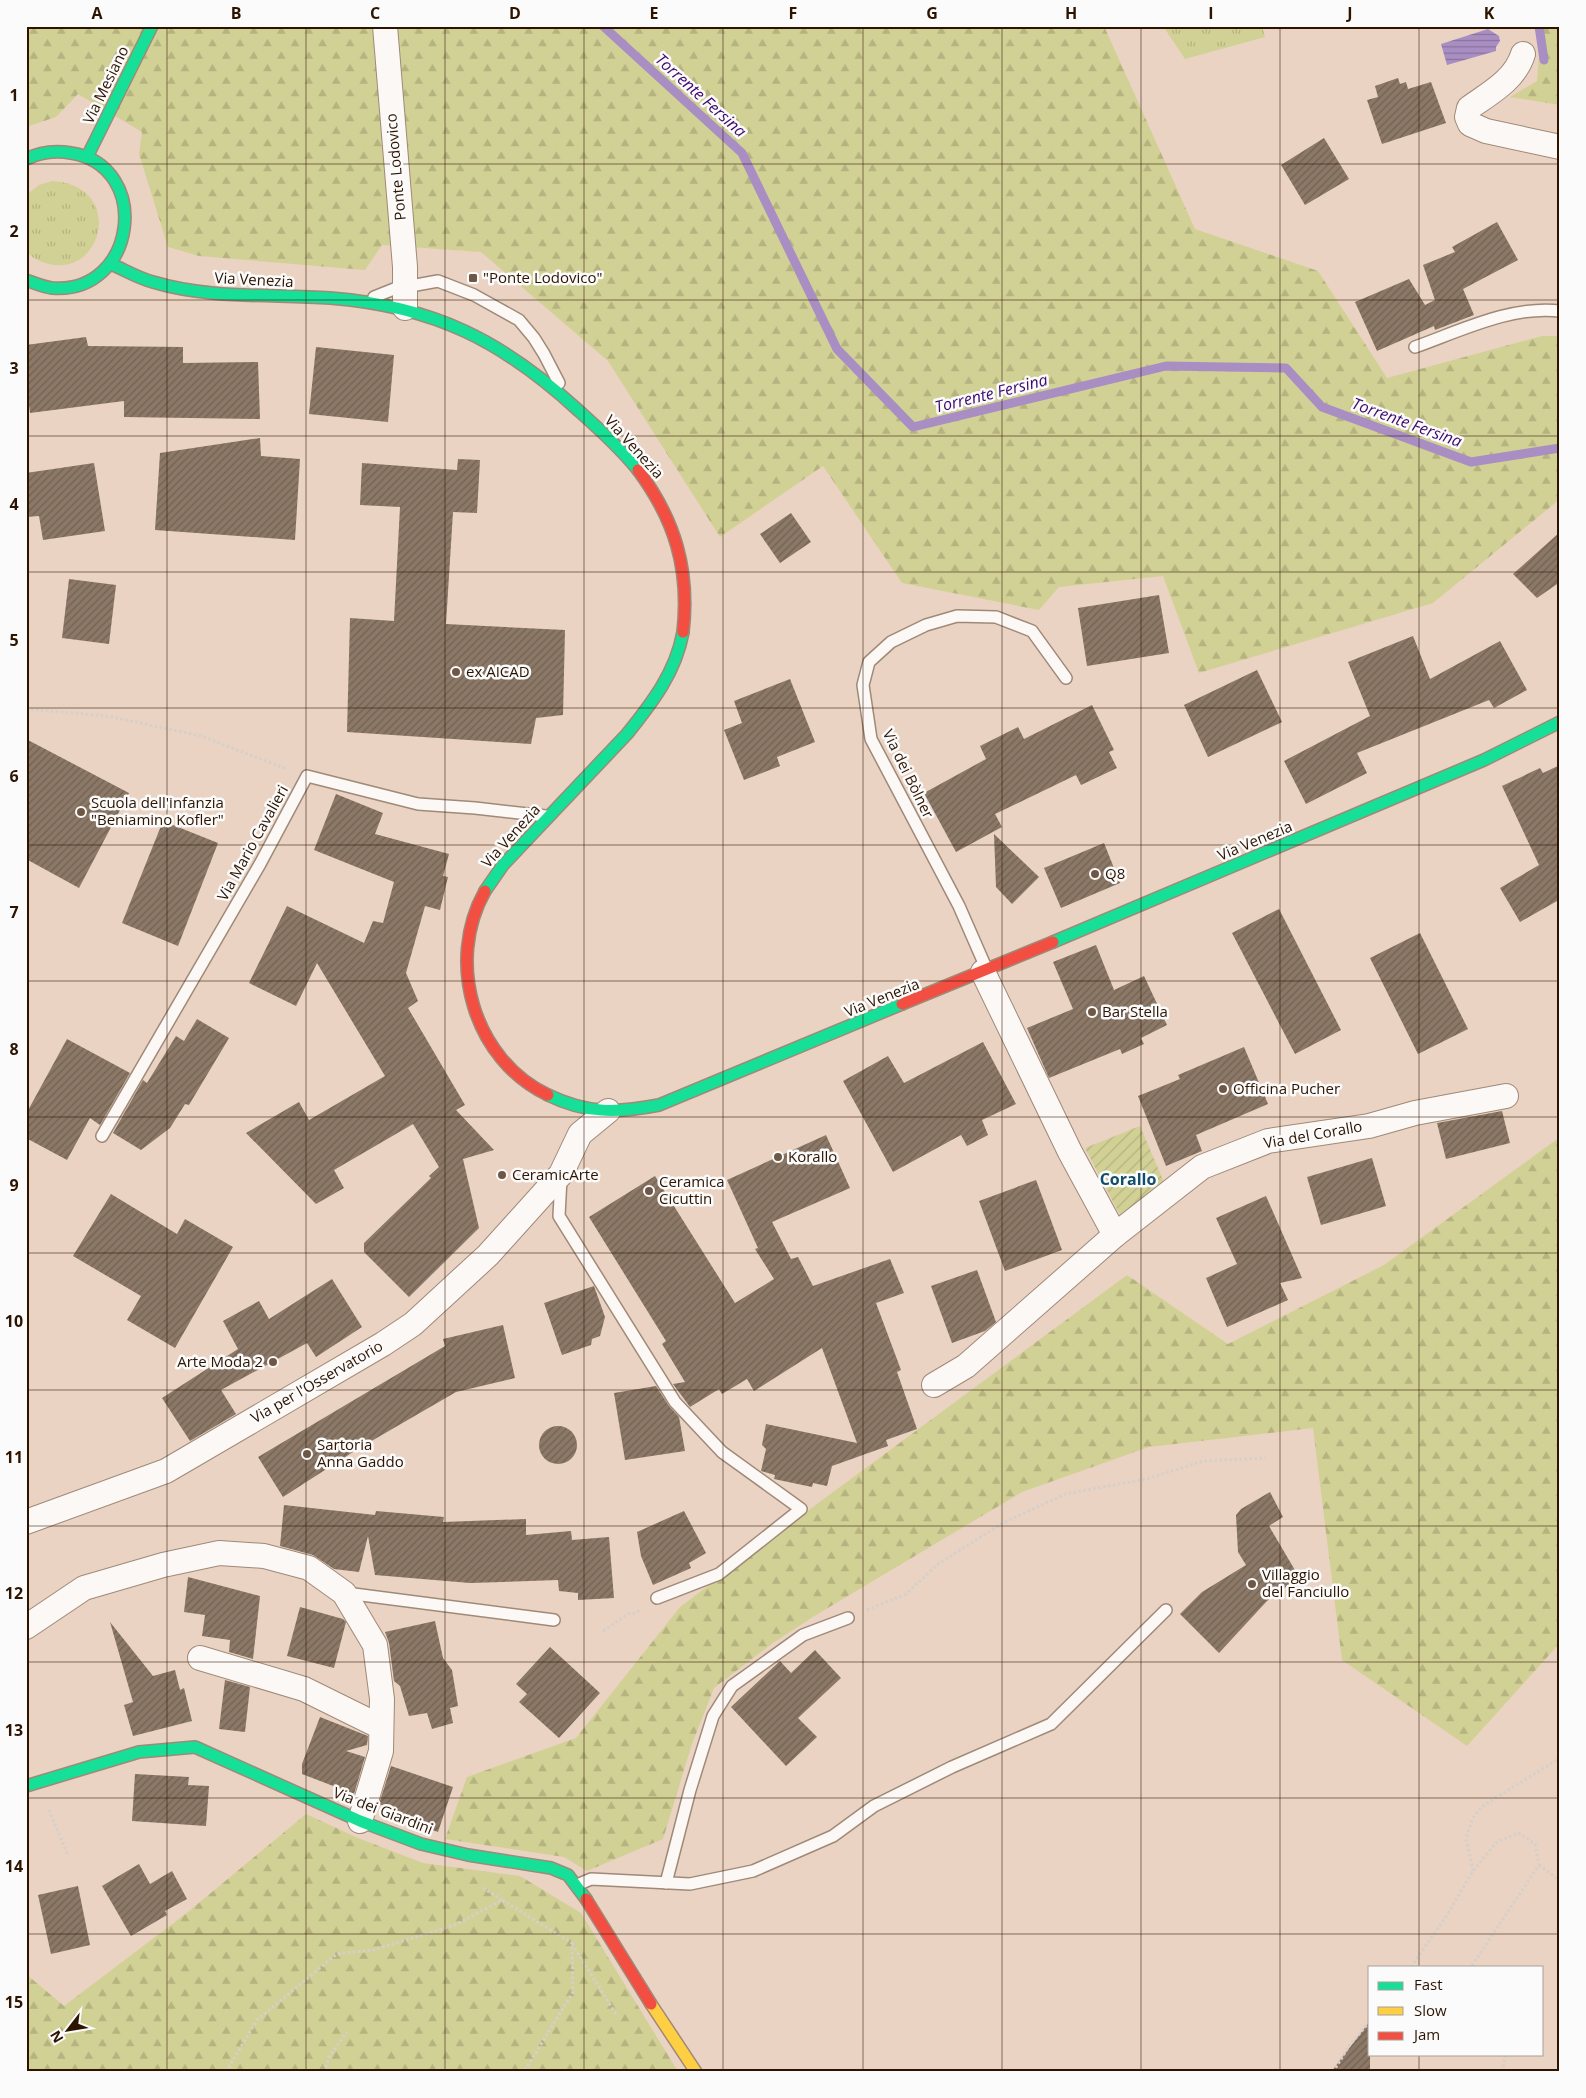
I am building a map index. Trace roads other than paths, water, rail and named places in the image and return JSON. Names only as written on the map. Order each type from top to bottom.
[{"type":"main road","name":"Via Mesiano","points":[[87,157],[152,26]]},
{"type":"main road","points":[[26,280],[47,288],[61,289],[89,282],[111,264],[121,247],[127,227],[126,207],[119,188],[107,171],[87,157],[71,152],[50,151],[28,158]]},
{"type":"main road","name":"Via Venezia","points":[[111,264],[151,282],[205,292],[362,302],[405,298],[502,350],[568,400],[603,432],[662,503],[676,536],[684,570],[685,616],[680,644],[672,669],[643,714],[627,734],[503,864],[486,888],[474,914],[468,934],[466,954],[467,985],[472,1007],[481,1029],[503,1062],[531,1086],[558,1101],[608,1112],[659,1105],[985,971],[1484,760],[1560,722]]},
{"type":"main road","name":"Via dei Giardini","points":[[30,1785],[139,1752],[195,1747],[360,1821],[421,1844],[551,1868],[568,1876],[577,1885],[674,2041],[696,2072]]},
{"type":"street","name":"Ponte Lodovico","points":[[385,26],[405,298]]},
{"type":"street","points":[[1523,54],[1519,66],[1510,78],[1468,108],[1467,117],[1470,124],[1486,131],[1560,147]]},
{"type":"street","points":[[985,971],[1070,1152],[1115,1235]]},
{"type":"street","name":"Via del Corallo","points":[[934,1385],[966,1366],[1115,1235],[1202,1167],[1268,1141],[1369,1126],[1415,1113],[1506,1096]]},
{"type":"street","name":"Via per l'Osservatorio","points":[[26,1522],[166,1471],[390,1340],[413,1324],[488,1255],[561,1174],[580,1134],[608,1112]]},
{"type":"street","points":[[26,1627],[84,1588],[164,1565],[219,1553],[264,1556],[309,1568],[344,1593],[375,1644],[382,1699],[381,1751],[360,1821]]},
{"type":"street","points":[[200,1658],[304,1689],[381,1727]]},
{"type":"lane","points":[[362,302],[394,289],[405,298],[438,281],[474,295],[519,320],[544,354],[568,400]]},
{"type":"lane","points":[[1415,346],[1517,312],[1545,309],[1560,311]]},
{"type":"lane","name":"Via dei Bòlner","points":[[985,971],[959,906],[871,739],[863,685],[869,662],[891,642],[926,625],[957,616],[996,617],[1032,631],[1066,678]]},
{"type":"lane","name":"Via Mario Cavalieri","points":[[102,1136],[260,864],[307,776],[418,804],[548,816]]},
{"type":"lane","name":"Via per l'Osservatorio","points":[[561,1174],[559,1216],[675,1402],[722,1452],[801,1509],[719,1574],[658,1598]]},
{"type":"lane","points":[[344,1593],[554,1620]]},
{"type":"lane","points":[[577,1885],[591,1879],[690,1884],[753,1871],[832,1836],[874,1806],[952,1767],[1051,1724],[1166,1610]]},
{"type":"lane","points":[[666,1883],[690,1790],[713,1716],[732,1686],[803,1634],[848,1618]]},
{"type":"waterway","name":"Torrente Fersina","points":[[603,26],[742,153],[837,349],[913,427],[1166,366],[1286,368],[1322,407],[1471,462],[1560,448]]},
{"type":"waterway","points":[[1539,26],[1544,60]]},
{"type":"place","name":"\"Ponte Lodovico\"","points":[[473,278]]},
{"type":"place","name":"ex AICAD","points":[[456,672]]},
{"type":"place","name":"Scuola dell'infanzia \"Beniamino Kofler\"","points":[[81,812]]},
{"type":"place","name":"Q8","points":[[1095,874]]},
{"type":"place","name":"Bar Stella","points":[[1092,1012]]},
{"type":"place","name":"Officina Pucher","points":[[1223,1089]]},
{"type":"place","name":"Korallo","points":[[778,1157]]},
{"type":"place","name":"CeramicArte","points":[[502,1175]]},
{"type":"place","name":"Ceramica Cicuttin","points":[[649,1191]]},
{"type":"place","name":"Arte Moda 2","points":[[273,1362]]},
{"type":"place","name":"Sartoria Anna Gaddo","points":[[307,1454]]},
{"type":"place","name":"Villaggio del Fanciullo","points":[[1252,1584]]},
{"type":"district","name":"Corallo","points":[[1128,1179]]}]
